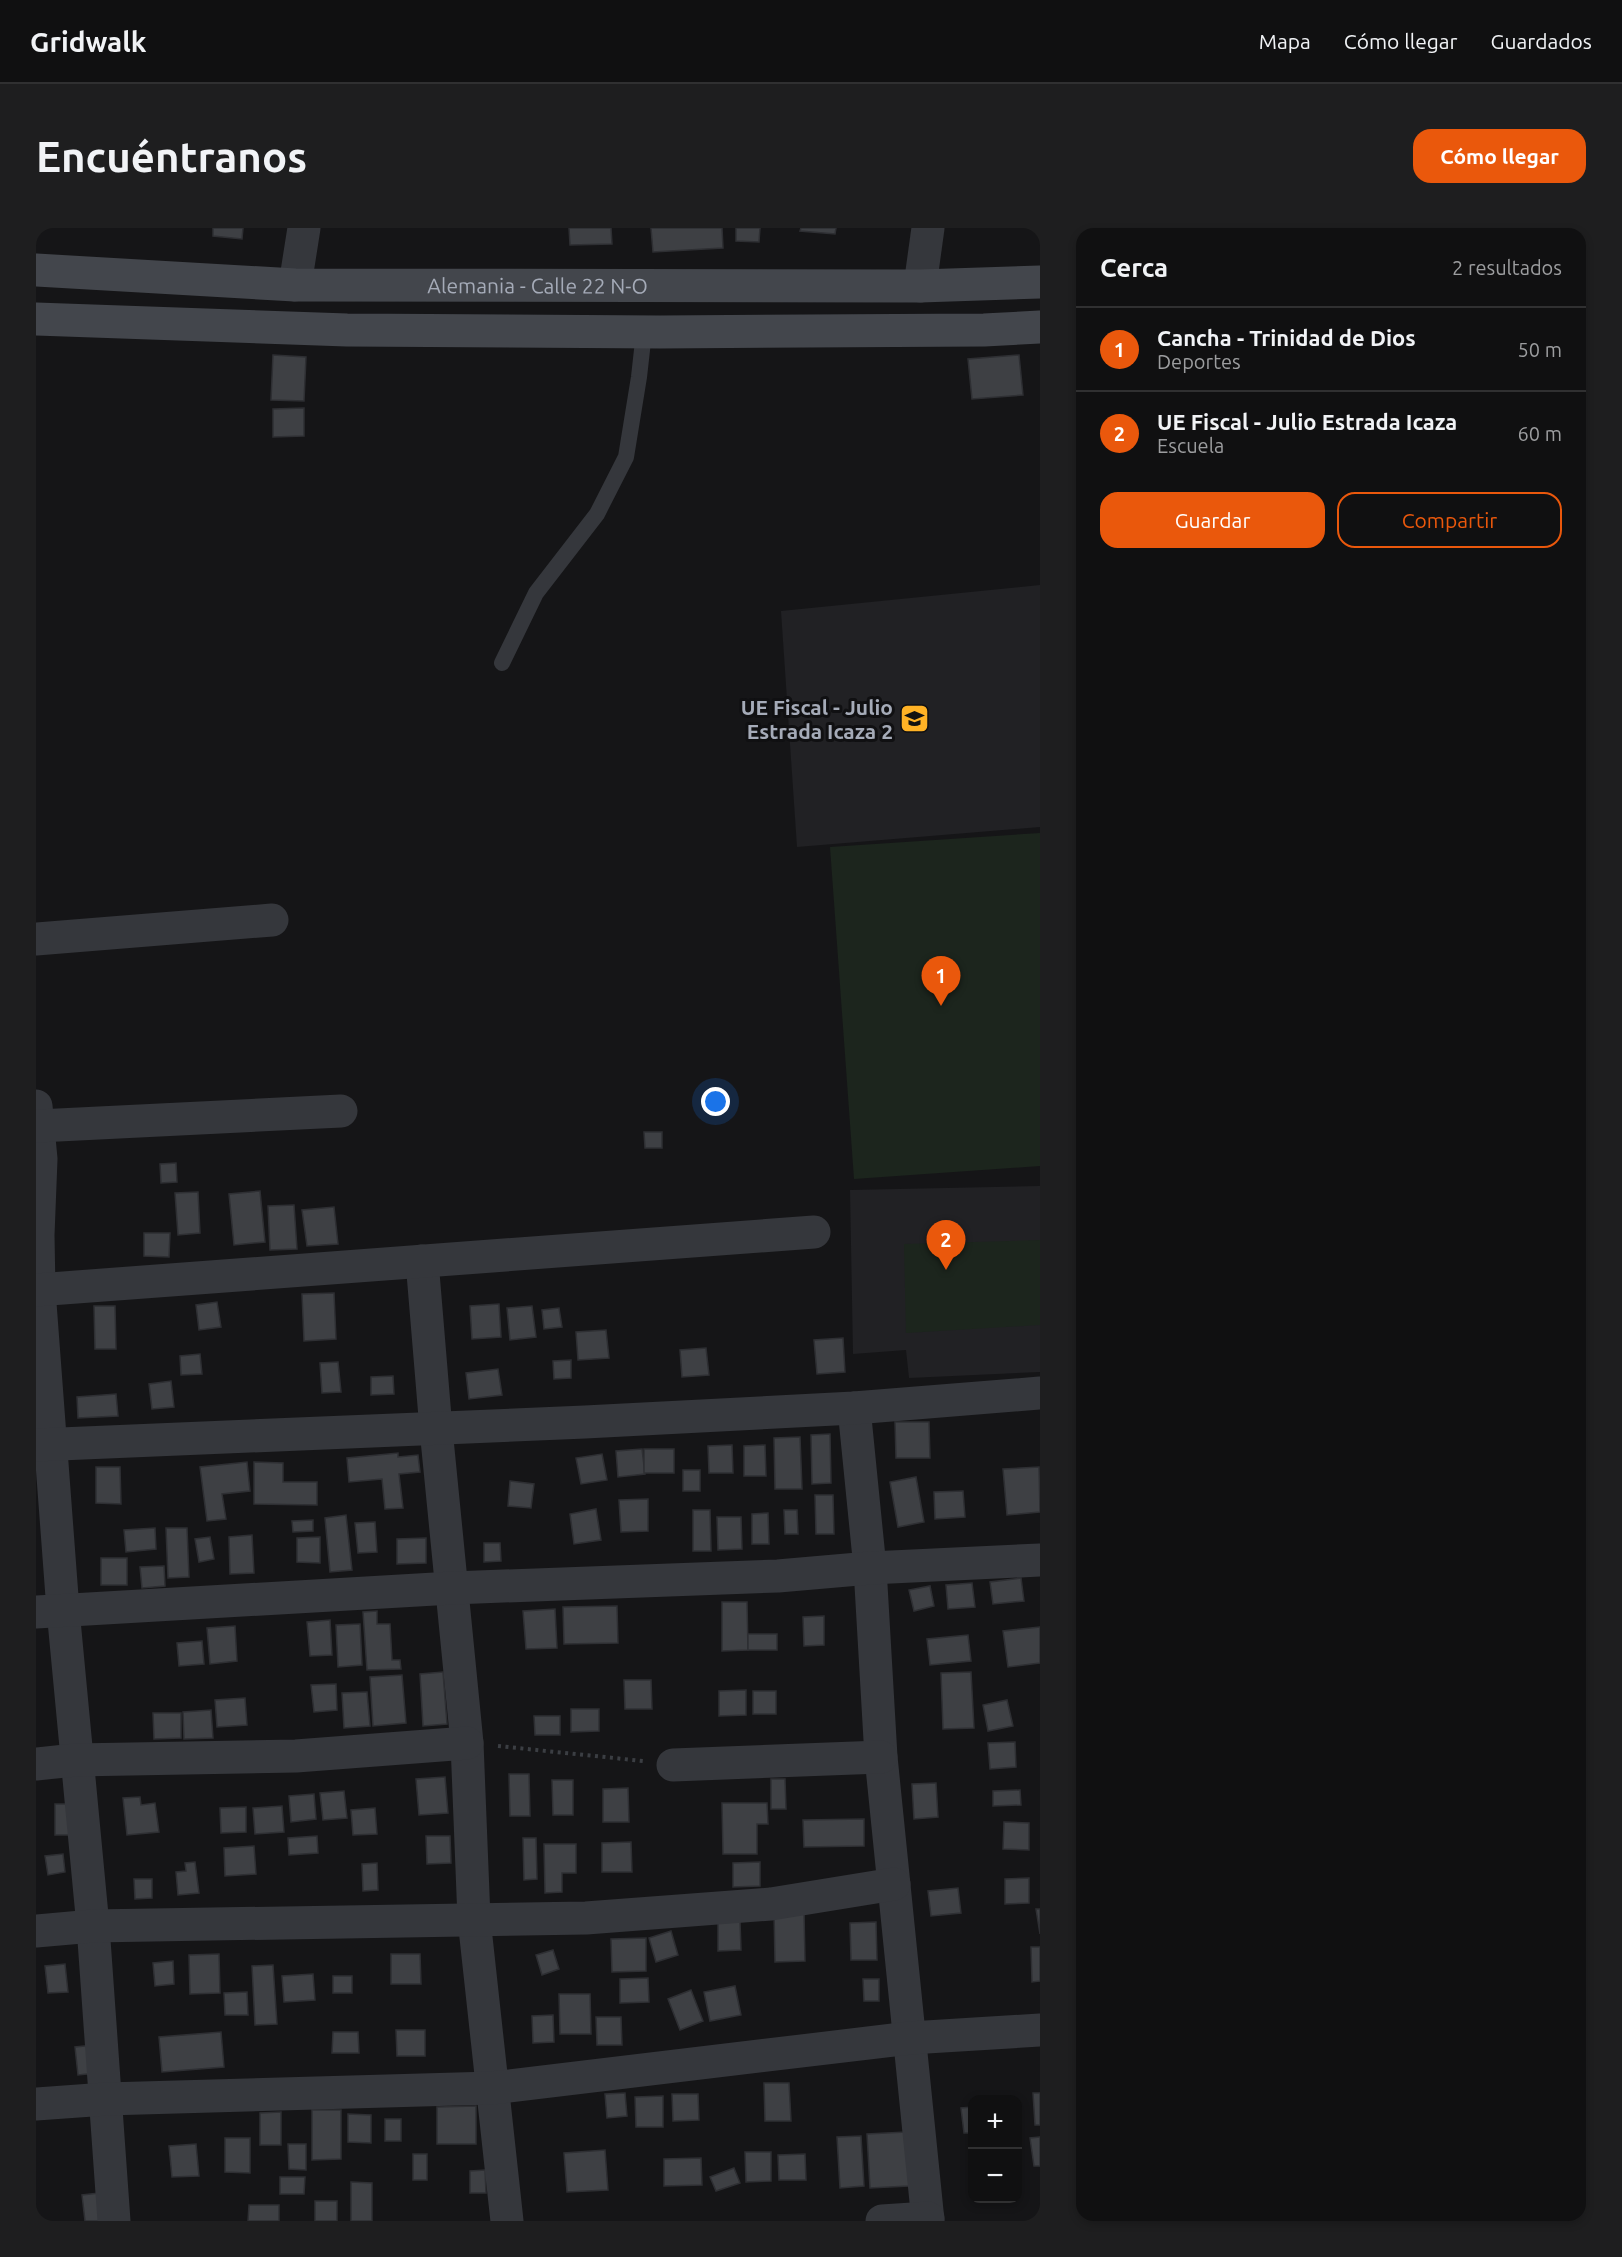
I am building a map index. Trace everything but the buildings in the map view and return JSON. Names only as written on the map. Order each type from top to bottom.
[{"type":"street","points":[[295,285],[304,228]]},
{"type":"street","points":[[920,286],[928,228]]},
{"type":"street","name":"Alemania - Calle 22 N-O","points":[[36,270],[295,285],[920,286],[1040,282]]},
{"type":"street","points":[[36,319],[347,330],[644,332],[984,330],[1040,327]]},
{"type":"street","points":[[36,939],[272,920]]},
{"type":"street","points":[[114,2221],[93,1926],[75,1761],[49,1611],[38,1290],[37,1234],[41,1159],[37,1116],[341,1111]]},
{"type":"street","points":[[38,1290],[814,1232]]},
{"type":"street","points":[[422,1262],[467,1743],[474,1919],[507,2221]]},
{"type":"street","points":[[44,1444],[436,1429],[854,1408],[1040,1393]]},
{"type":"street","points":[[854,1408],[870,1568],[881,1757],[928,2220],[882,2221]]},
{"type":"street","points":[[49,1611],[452,1588],[778,1576],[870,1568],[1040,1560]]},
{"type":"street","points":[[36,1764],[296,1756],[467,1743]]},
{"type":"street","points":[[673,1765],[881,1757]]},
{"type":"street","points":[[36,1931],[93,1926],[586,1918],[771,1904],[894,1884]]},
{"type":"street","points":[[36,2104],[106,2099],[492,2088],[910,2038],[1040,2030]]},
{"type":"lane","points":[[502,663],[536,593],[597,514],[626,457],[644,332]]},
{"type":"path","points":[[467,1743],[673,1765]]},
{"type":"shaded area","name":"UE Fiscal - Julio Estrada Icaza 2","points":[[1040,585],[1040,827],[797,847],[781,611]]},
{"type":"shaded area","points":[[1040,833],[1040,1166],[854,1179],[830,847]]},
{"type":"shaded area","points":[[1040,1186],[1040,1372],[909,1378],[906,1350],[853,1354],[850,1190]]},
{"type":"shaded area","points":[[1040,1240],[1040,1325],[906,1333],[904,1244]]},
{"type":"place","name":"UE Fiscal - Julio Estrada Icaza 2","points":[[914,719]]},
{"type":"place","name":"Cancha - Trinidad de Dios","points":[[941,1006]]},
{"type":"place","name":"UE Fiscal - Julio Estrada Icaza","points":[[946,1270]]}]
